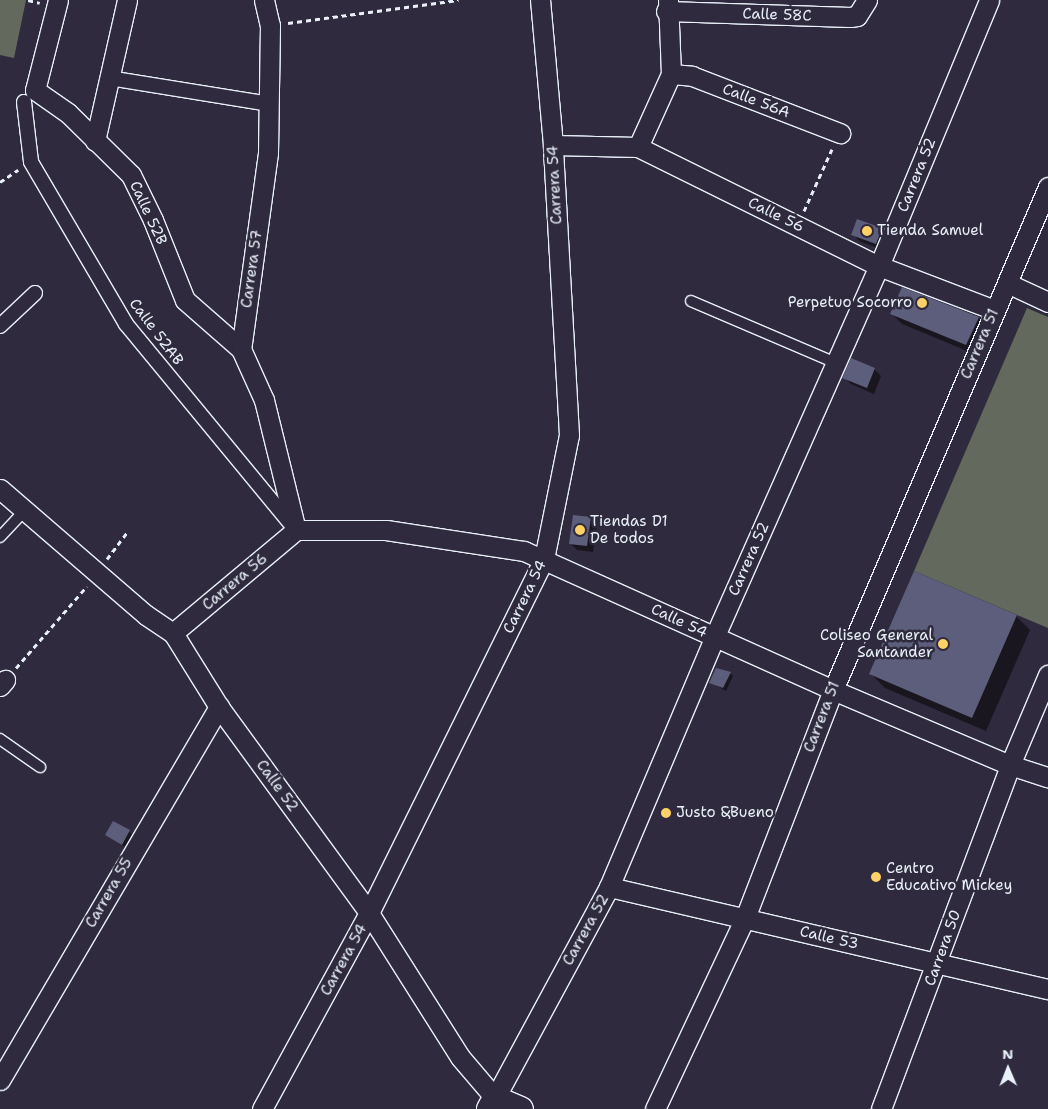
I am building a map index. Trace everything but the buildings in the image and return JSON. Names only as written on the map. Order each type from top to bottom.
[{"type":"street","points":[[30,96],[58,0]]},
{"type":"street","points":[[95,141],[128,0]]},
{"type":"street","name":"Carrera 57","points":[[242,349],[268,153],[270,25],[264,0]]},
{"type":"street","name":"Carrera 54","points":[[262,1109],[370,913],[544,559],[569,435],[553,145],[540,0]]},
{"type":"street","name":"Calle 58C","points":[[667,6],[857,16],[867,0]]},
{"type":"street","name":"Carrera 52","points":[[492,1104],[609,887],[714,638],[879,266],[989,0]]},
{"type":"street","points":[[638,147],[671,74],[667,6]]},
{"type":"street","name":"Calle 56A","points":[[671,74],[692,76],[840,133]]},
{"type":"street","points":[[109,78],[269,104]]},
{"type":"street","name":"Calle 52B","points":[[30,96],[68,112],[131,175],[154,220],[185,300],[242,349]]},
{"type":"street","name":"Calle 52AB","points":[[30,96],[31,162],[126,324],[296,530]]},
{"type":"street","name":"Calle 56","points":[[553,145],[638,147],[879,266],[995,310]]},
{"type":"street","name":"Carrera 51","points":[[655,1109],[745,918],[833,690],[1048,187]]},
{"type":"street","points":[[1007,283],[1048,302]]},
{"type":"street","points":[[0,326],[35,293]]},
{"type":"street","points":[[242,349],[264,400],[296,530]]},
{"type":"street","name":"Calle 52","points":[[0,489],[146,614],[173,633],[219,707],[370,913],[460,1057],[492,1104],[522,1109]]},
{"type":"street","name":"Calle 54","points":[[296,530],[386,530],[524,551],[833,690],[1010,765],[1048,777]]},
{"type":"street","name":"Carrera 56","points":[[173,633],[296,530]]},
{"type":"street","name":"Carrera 50","points":[[881,1109],[938,963],[1010,765],[1048,675]]},
{"type":"street","name":"Carrera 55","points":[[0,1080],[219,707]]},
{"type":"street","name":"Calle 53","points":[[609,887],[1048,989]]},
{"type":"lane","points":[[691,301],[836,363]]},
{"type":"lane","points":[[0,537],[24,511]]},
{"type":"lane","points":[[0,739],[40,767]]},
{"type":"path","points":[[270,25],[458,0]]},
{"type":"path","points":[[797,226],[840,133]]},
{"type":"path","points":[[0,182],[31,162]]},
{"type":"path","points":[[3,683],[98,573],[126,532]]},
{"type":"green space","points":[[0,0],[26,0],[14,58],[0,55]]},
{"type":"green space","points":[[1027,308],[1048,317],[1048,628],[914,571]]},
{"type":"place","name":"Tienda Samuel","points":[[867,231]]},
{"type":"place","name":"Perpetuo Socorro","points":[[922,303]]},
{"type":"place","name":"Tiendas D1 De todos","points":[[580,530]]},
{"type":"place","name":"Coliseo General Santander","points":[[943,644]]},
{"type":"place","name":"Justo &Bueno","points":[[666,813]]},
{"type":"place","name":"Centro Educativo Mickey","points":[[876,877]]}]
